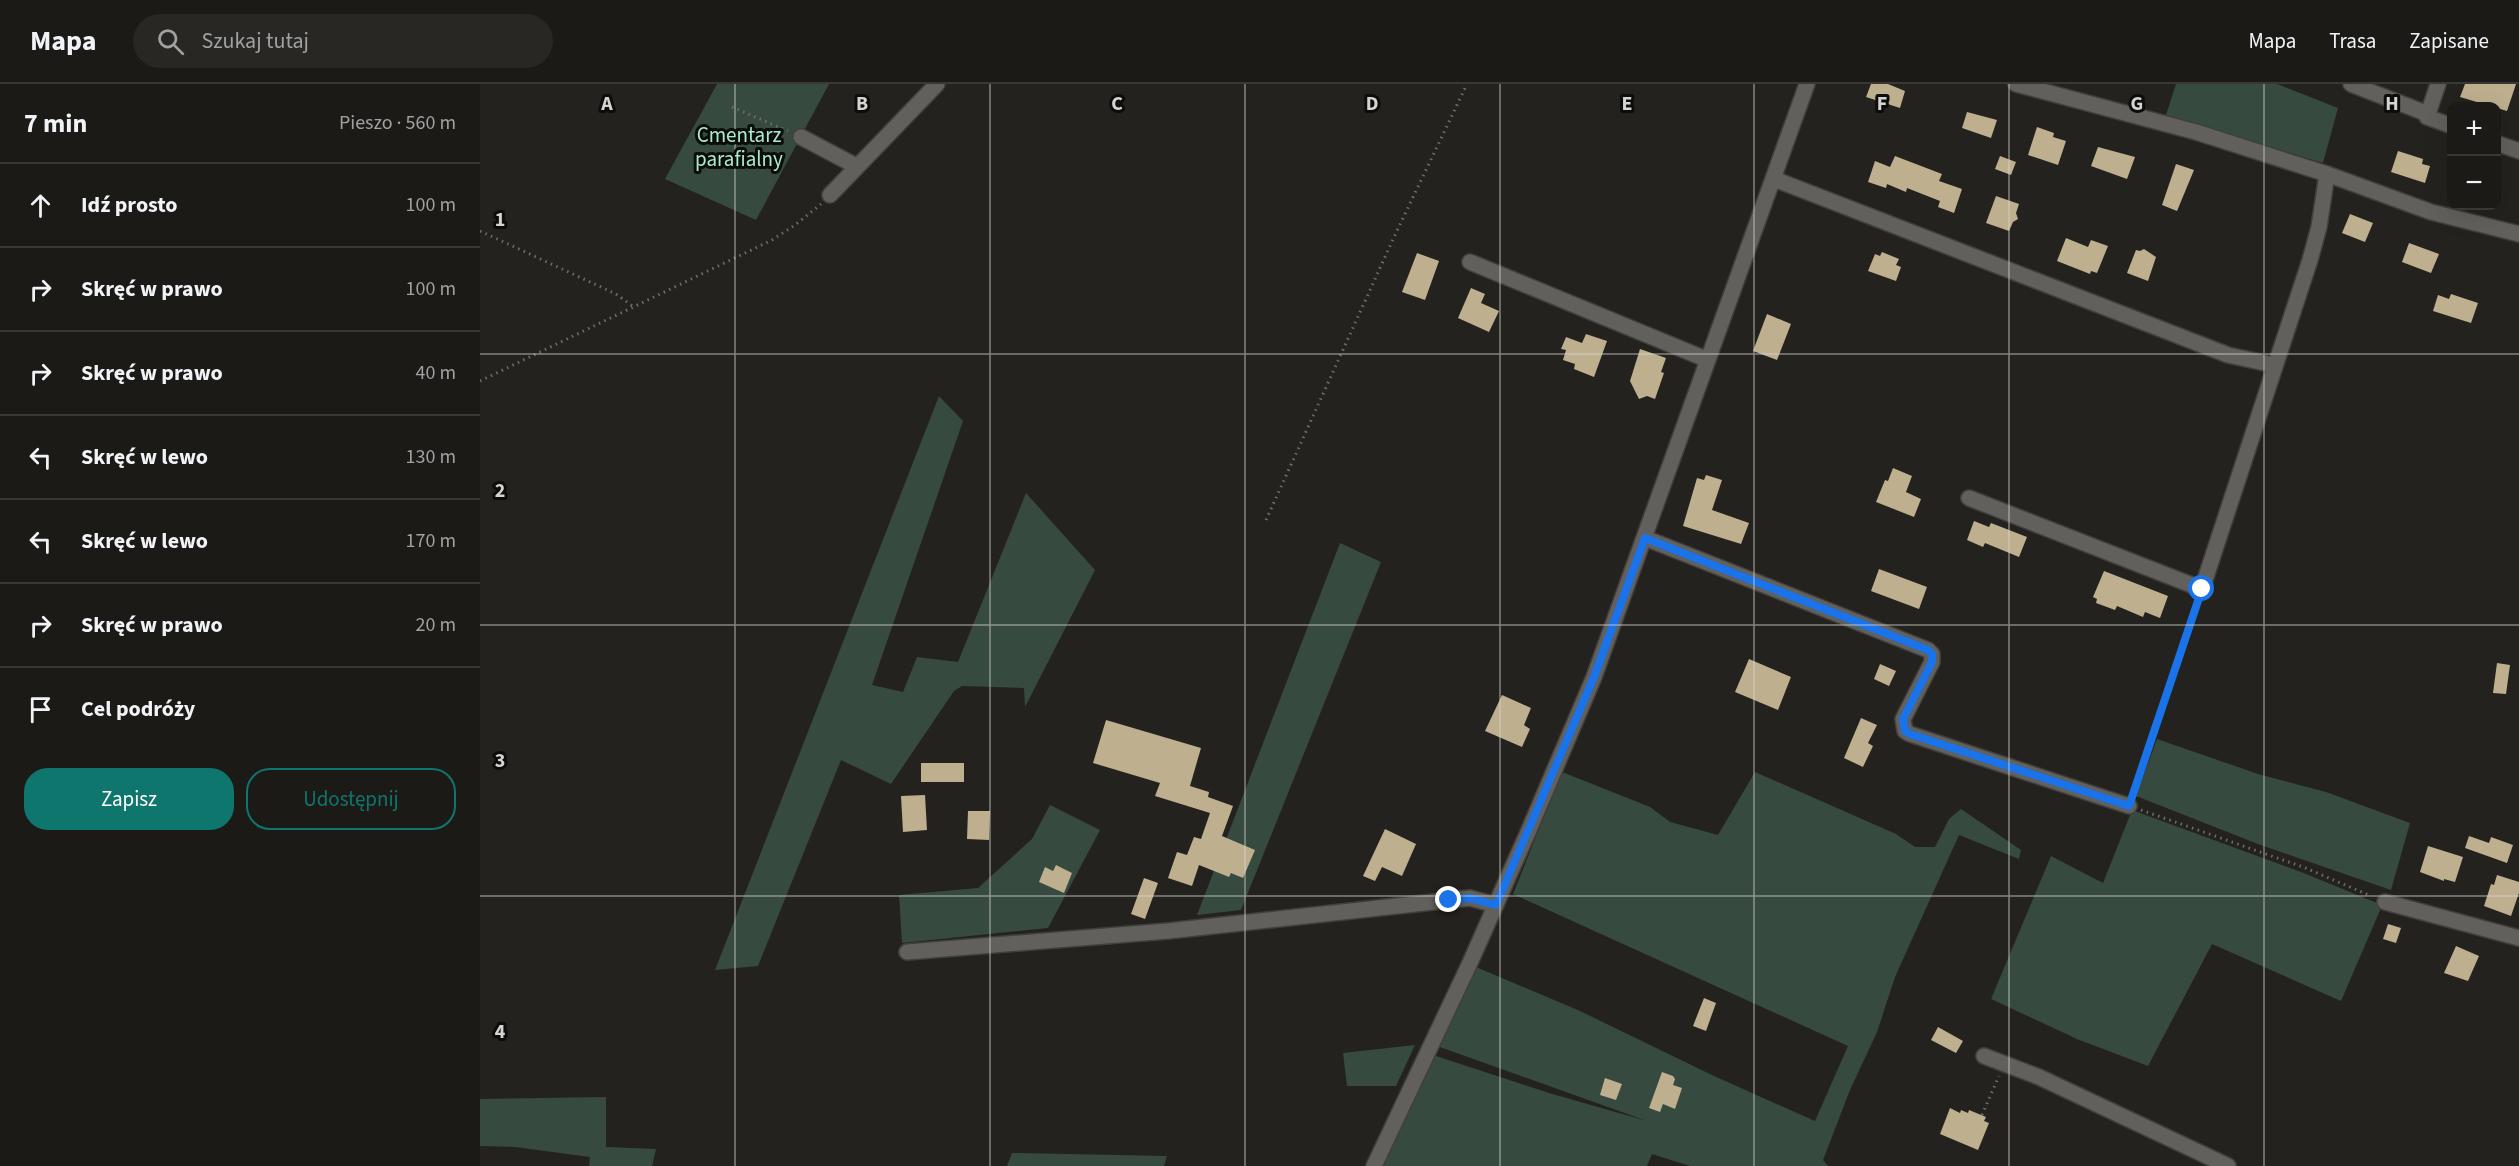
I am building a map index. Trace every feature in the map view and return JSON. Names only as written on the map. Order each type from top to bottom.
[{"type":"street","points":[[830,195],[937,84]]},
{"type":"street","points":[[1374,1166],[1496,905],[1594,677],[1807,84]]},
{"type":"street","points":[[2016,84],[2196,132],[2327,174],[2431,212],[2519,234]]},
{"type":"street","points":[[2351,84],[2428,114]]},
{"type":"street","points":[[2438,84],[2427,117],[2447,124]]},
{"type":"street","points":[[801,137],[856,166]]},
{"type":"street","points":[[2501,145],[2519,152]]},
{"type":"street","points":[[1969,498],[2202,589],[2310,260],[2319,227],[2327,174]]},
{"type":"street","points":[[1774,179],[2228,355],[2274,365]]},
{"type":"street","points":[[1470,262],[1708,360]]},
{"type":"street","points":[[1645,538],[1928,650],[1932,654],[1932,662],[1903,719],[1905,731],[2129,806]]},
{"type":"street","points":[[907,952],[1168,931],[1470,898],[1496,905]]},
{"type":"street","points":[[2385,902],[2519,938]]},
{"type":"street","points":[[1984,1056],[2005,1063],[2143,1125],[2228,1166]]},
{"type":"path","points":[[1266,520],[1394,237],[1467,84]]},
{"type":"path","points":[[732,107],[801,137]]},
{"type":"path","points":[[480,381],[772,240],[811,213],[830,195]]},
{"type":"path","points":[[480,231],[616,294],[635,307]]},
{"type":"path","points":[[2202,589],[2129,806],[2303,867],[2385,902]]},
{"type":"path","points":[[1982,1115],[2005,1063]]},
{"type":"green space","name":"Cmentarz parafialny","points":[[717,84],[829,84],[756,220],[665,179]]},
{"type":"green space","points":[[2176,84],[2277,84],[2338,108],[2323,163],[2166,115]]},
{"type":"green space","points":[[939,396],[963,421],[872,685],[903,692],[917,657],[958,662],[1026,493],[1095,570],[1025,707],[1024,688],[962,686],[954,691],[891,784],[841,760],[758,966],[715,970]]},
{"type":"green space","points":[[1340,543],[1381,562],[1241,910],[1197,915]]},
{"type":"green space","points":[[2157,739],[2258,774],[2326,792],[2410,823],[2391,890],[2258,844],[2136,796]]},
{"type":"green space","points":[[1562,772],[1650,807],[1670,822],[1718,835],[1755,772],[1896,834],[1915,847],[1935,847],[1949,819],[1961,809],[2021,850],[2019,859],[1959,835],[1895,977],[1877,1032],[1850,1090],[1823,1160],[1828,1166],[1690,1166],[1652,1154],[1647,1166],[1381,1166],[1433,1055],[1549,1093],[1647,1121],[1437,1046],[1476,967],[1580,1011],[1714,1076],[1815,1121],[1848,1046],[1513,894]]},
{"type":"green space","points":[[1050,805],[1100,830],[1048,928],[902,943],[899,895],[978,888],[1032,839]]},
{"type":"green space","points":[[2132,810],[2301,872],[2377,903],[2381,908],[2341,1001],[2212,944],[2148,1066],[2077,1039],[1991,999],[2051,856],[2103,883]]},
{"type":"green space","points":[[1415,1045],[1396,1086],[1347,1086],[1343,1053]]},
{"type":"green space","points":[[606,1097],[606,1147],[656,1149],[652,1166],[589,1166],[590,1157],[515,1147],[480,1146],[480,1099]]},
{"type":"green space","points":[[1012,1153],[1167,1156],[1164,1166],[1007,1166]]},
{"type":"building","points":[[1871,84],[1888,84],[1905,91],[1900,108],[1866,97]]},
{"type":"building","points":[[2465,84],[2516,84],[2507,111],[2501,109],[2501,102],[2477,102],[2460,97]]},
{"type":"building","points":[[1967,112],[1997,120],[1991,138],[1962,128]]},
{"type":"building","points":[[2037,127],[2054,133],[2053,137],[2066,141],[2058,165],[2028,155]]},
{"type":"building","points":[[2098,147],[2135,157],[2127,179],[2091,166]]},
{"type":"building","points":[[2398,151],[2423,159],[2422,164],[2430,166],[2425,183],[2391,172]]},
{"type":"building","points":[[1895,156],[1942,174],[1939,181],[1962,189],[1954,213],[1938,207],[1940,201],[1907,188],[1906,192],[1887,184],[1886,188],[1868,182],[1875,161],[1890,167]]},
{"type":"building","points":[[2000,156],[2016,162],[2011,175],[1995,169]]},
{"type":"building","points":[[2176,164],[2194,170],[2177,211],[2162,205]]},
{"type":"building","points":[[1996,196],[2019,204],[2016,213],[2018,219],[2013,222],[2009,231],[1986,223]]},
{"type":"building","points":[[2350,214],[2373,223],[2365,242],[2342,233]]},
{"type":"building","points":[[2066,238],[2088,247],[2091,240],[2108,246],[2097,273],[2091,271],[2090,274],[2057,261]]},
{"type":"building","points":[[2409,243],[2439,254],[2431,273],[2402,262]]},
{"type":"building","points":[[2144,249],[2156,257],[2148,281],[2127,273],[2136,250]]},
{"type":"building","points":[[1882,252],[1899,259],[1896,265],[1901,267],[1896,281],[1868,271],[1875,254],[1880,256]]},
{"type":"building","points":[[1417,253],[1439,261],[1425,300],[1402,292]]},
{"type":"building","points":[[1471,288],[1485,294],[1481,303],[1499,311],[1489,332],[1458,318]]},
{"type":"building","points":[[2451,294],[2478,303],[2471,323],[2433,311],[2438,295],[2449,299]]},
{"type":"building","points":[[1767,314],[1791,324],[1777,360],[1753,351]]},
{"type":"building","points":[[1586,334],[1607,341],[1594,377],[1574,369],[1575,364],[1563,360],[1566,350],[1561,349],[1566,337],[1582,343]]},
{"type":"building","points":[[1640,349],[1666,358],[1661,372],[1664,373],[1655,399],[1647,396],[1639,399],[1630,381]]},
{"type":"building","points":[[1893,468],[1912,476],[1906,492],[1921,499],[1914,517],[1876,502]]},
{"type":"building","points":[[1706,475],[1722,480],[1712,510],[1749,523],[1741,544],[1683,526],[1697,478],[1704,480]]},
{"type":"building","points":[[1974,521],[1989,527],[1991,523],[2027,537],[2019,557],[1985,543],[1983,547],[1967,540]]},
{"type":"building","points":[[1879,569],[1927,587],[1919,609],[1871,591]]},
{"type":"building","points":[[2104,571],[2168,596],[2160,618],[2145,612],[2143,617],[2117,606],[2115,610],[2096,603],[2097,599],[2093,597]]},
{"type":"building","points":[[1749,659],[1791,677],[1778,710],[1735,692]]},
{"type":"building","points":[[2497,663],[2510,665],[2506,694],[2493,693]]},
{"type":"building","points":[[1880,664],[1896,671],[1889,686],[1874,679]]},
{"type":"building","points":[[1502,695],[1531,708],[1524,725],[1530,729],[1522,747],[1485,731]]},
{"type":"building","points":[[1861,718],[1877,725],[1868,743],[1873,746],[1863,767],[1844,758]]},
{"type":"building","points":[[1106,720],[1201,748],[1190,786],[1209,792],[1208,797],[1233,806],[1222,836],[1255,850],[1243,878],[1231,873],[1229,877],[1199,865],[1192,886],[1168,878],[1177,852],[1187,855],[1194,837],[1201,839],[1210,813],[1155,796],[1160,783],[1093,763]]},
{"type":"building","points":[[921,763],[964,763],[964,782],[921,782]]},
{"type":"building","points":[[925,795],[927,830],[903,832],[901,796]]},
{"type":"building","points":[[968,811],[990,811],[989,840],[967,839]]},
{"type":"building","points":[[1385,829],[1416,844],[1402,876],[1382,867],[1375,881],[1363,876]]},
{"type":"building","points":[[2469,836],[2489,843],[2491,837],[2513,845],[2507,863],[2465,848]]},
{"type":"building","points":[[2428,846],[2463,857],[2455,882],[2444,879],[2444,881],[2420,872]]},
{"type":"building","points":[[1056,865],[1072,873],[1064,893],[1039,882],[1045,867],[1053,871]]},
{"type":"building","points":[[2497,875],[2519,882],[2519,893],[2511,916],[2484,906],[2491,884],[2494,885]]},
{"type":"building","points":[[1144,878],[1158,883],[1145,919],[1131,914]]},
{"type":"building","points":[[2388,924],[2401,928],[2396,943],[2383,939]]},
{"type":"building","points":[[2456,946],[2479,956],[2468,981],[2444,973]]},
{"type":"building","points":[[1704,998],[1716,1003],[1706,1031],[1693,1026]]},
{"type":"building","points":[[1938,1027],[1963,1041],[1956,1053],[1931,1040]]},
{"type":"building","points":[[1662,1072],[1673,1076],[1675,1079],[1673,1085],[1682,1088],[1675,1109],[1663,1104],[1660,1112],[1649,1108]]},
{"type":"building","points":[[1605,1078],[1622,1084],[1616,1100],[1600,1095]]},
{"type":"building","points":[[1950,1108],[1960,1113],[1961,1110],[1968,1113],[1969,1110],[1986,1117],[1984,1121],[1989,1123],[1978,1150],[1940,1134]]},
{"type":"route","points":[[1449,900],[1481,899],[1496,905],[1594,677],[1645,538],[1928,650],[1932,654],[1932,662],[1903,719],[1905,731],[1910,734],[2129,806],[2202,589]]}]
